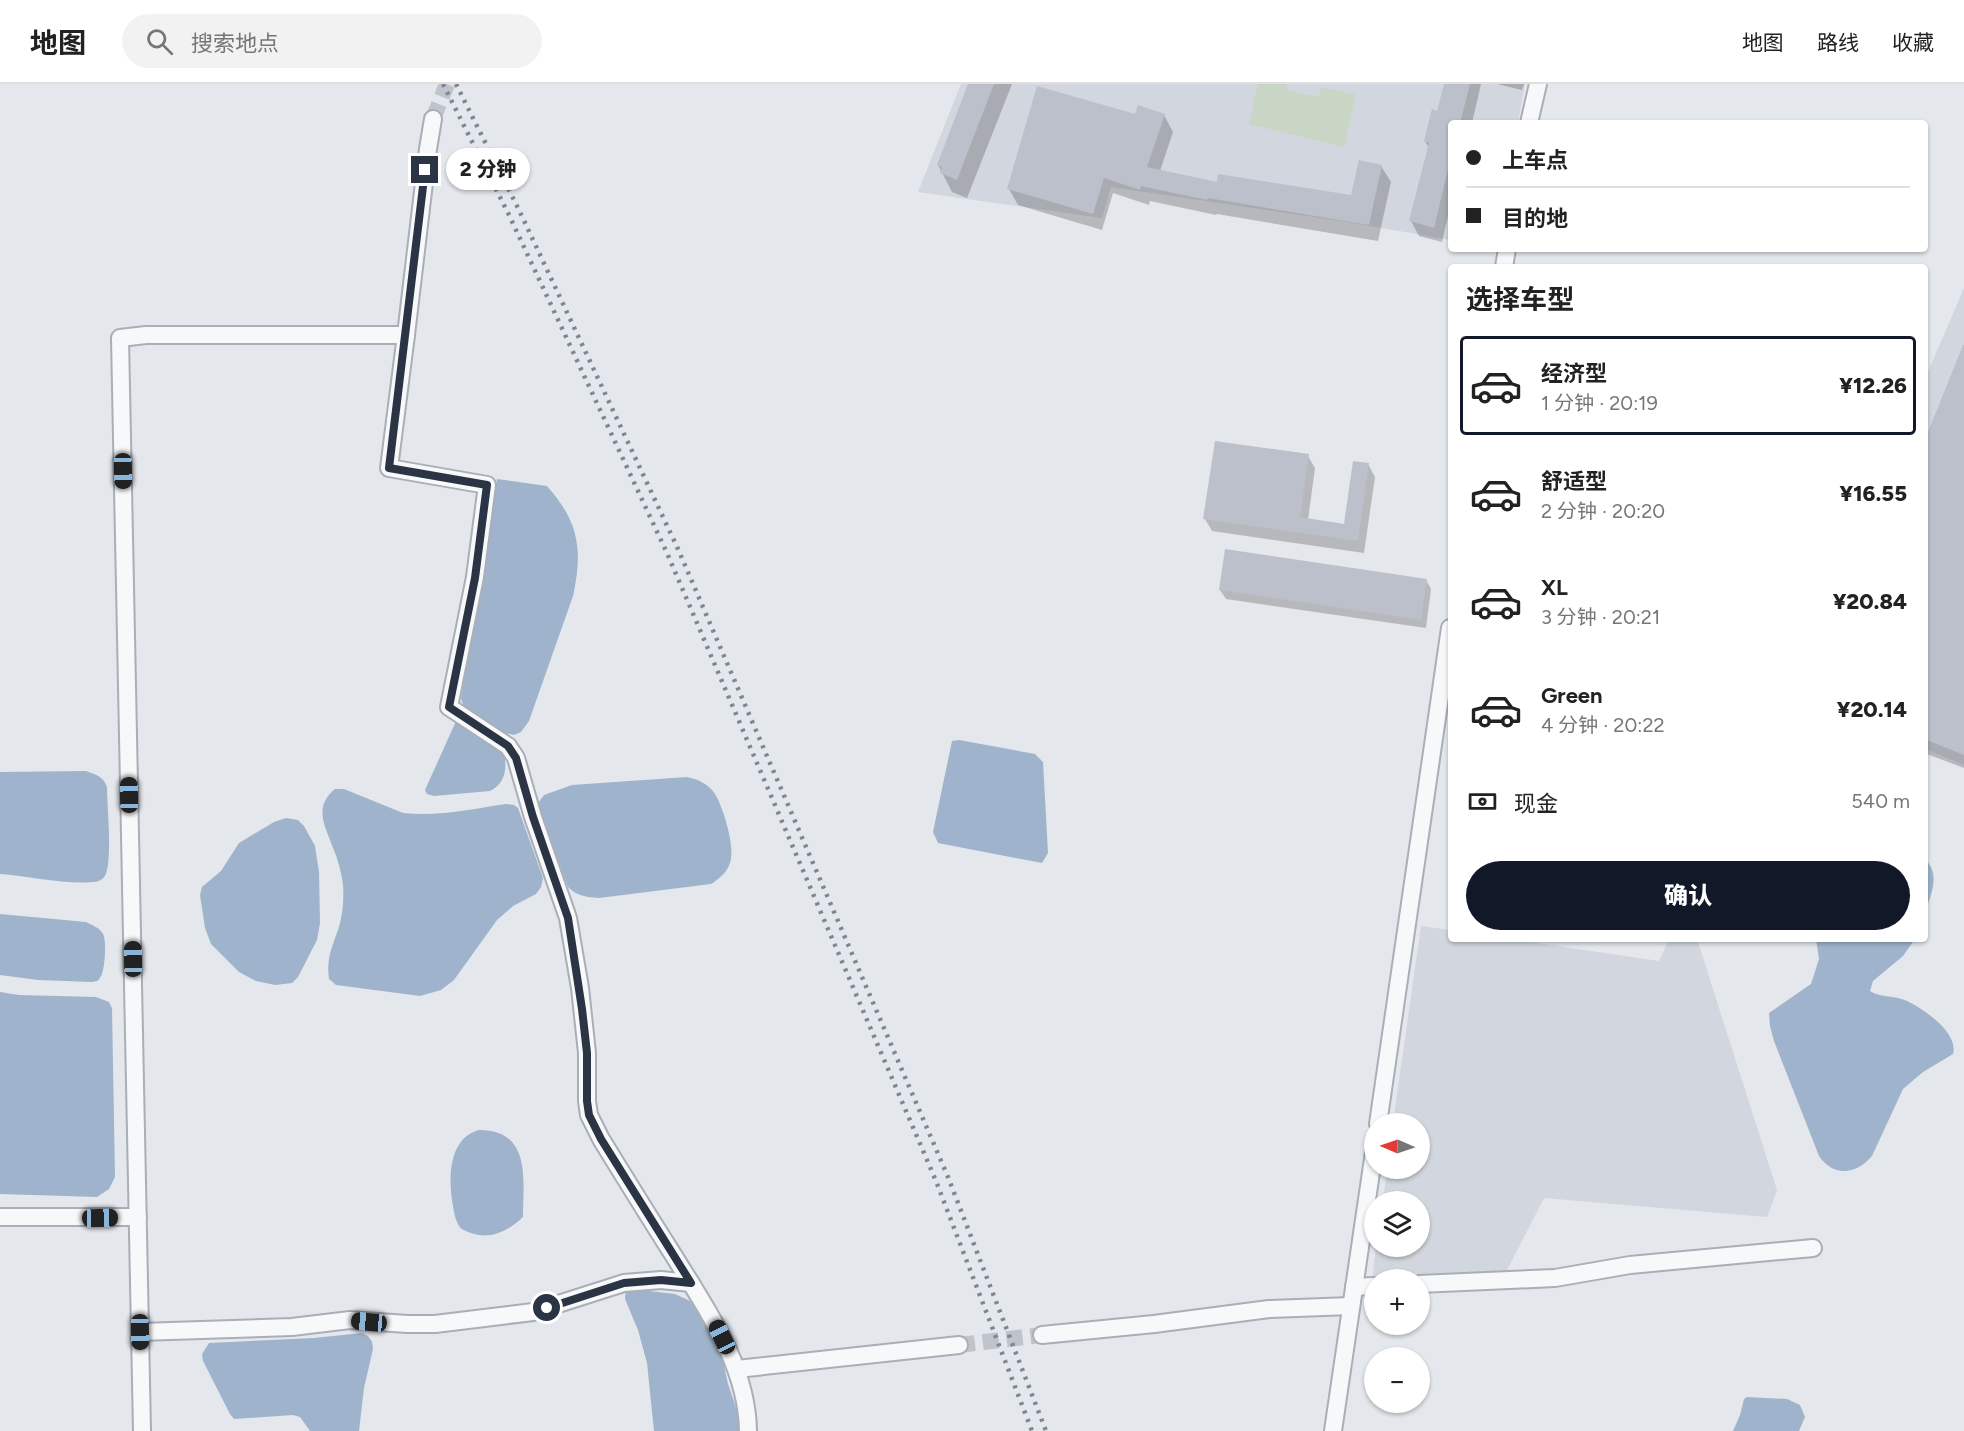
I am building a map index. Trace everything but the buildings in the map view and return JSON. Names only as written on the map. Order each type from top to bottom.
[{"type":"street","points":[[1530,120],[1538,84]]},
{"type":"street","points":[[433,119],[389,468],[487,485],[475,578],[449,707],[508,746],[516,758],[533,817],[568,918],[580,987],[587,1053],[589,1115],[601,1139],[715,1322],[737,1369],[748,1416],[748,1431]]},
{"type":"street","points":[[142,1431],[120,339],[146,334],[406,335]]},
{"type":"street","points":[[1380,1113],[1448,642]]},
{"type":"street","points":[[1333,1431],[1370,1179]]},
{"type":"street","points":[[0,1217],[138,1217]]},
{"type":"street","points":[[1430,1284],[1555,1278],[1630,1265],[1813,1248]]},
{"type":"street","points":[[140,1332],[292,1327],[350,1320],[435,1324],[533,1312],[624,1283],[661,1280],[691,1283]]},
{"type":"street","points":[[1354,1287],[1364,1286]]},
{"type":"street","points":[[1042,1335],[1154,1324],[1269,1309],[1352,1306]]},
{"type":"street","points":[[737,1369],[959,1345]]},
{"type":"shaded area","points":[[961,84],[1525,84],[1519,120],[1448,120],[1448,240],[1342,221],[1111,187],[1102,218],[918,192]]},
{"type":"shaded area","points":[[1964,288],[1964,765],[1928,750],[1928,372]]},
{"type":"shaded area","points":[[1421,926],[1448,930],[1448,942],[1530,942],[1659,961],[1668,942],[1698,942],[1777,1190],[1767,1217],[1544,1198],[1505,1274],[1430,1278],[1430,1269],[1373,1269],[1375,1257],[1430,1257],[1430,1191],[1384,1191],[1386,1179],[1430,1179],[1430,1113],[1394,1113]]},
{"type":"green space","points":[[1258,84],[1287,84],[1287,90],[1319,97],[1321,87],[1356,95],[1344,147],[1249,124]]},
{"type":"water","points":[[497,479],[547,486],[558,499],[572,524],[578,550],[573,596],[529,721],[521,732],[514,735],[506,733],[464,707],[461,699]]},
{"type":"water","points":[[457,719],[504,752],[505,769],[502,779],[490,791],[434,796],[427,794],[425,790]]},
{"type":"water","points":[[959,740],[1035,754],[1043,762],[1048,853],[1042,863],[938,843],[933,832],[952,741]]},
{"type":"water","points":[[86,771],[101,778],[107,787],[109,859],[105,876],[95,882],[83,883],[0,874],[0,772]]},
{"type":"water","points":[[687,777],[710,787],[724,816],[732,852],[728,867],[721,876],[711,884],[599,898],[582,896],[568,887],[540,810],[539,802],[544,795],[572,785]]},
{"type":"water","points":[[335,789],[344,789],[403,813],[442,813],[506,804],[514,805],[518,808],[543,878],[541,887],[536,894],[513,906],[497,920],[454,980],[441,990],[420,996],[336,985],[329,979],[328,966],[341,919],[343,884],[323,817],[324,803]]},
{"type":"water","points":[[286,818],[298,820],[315,846],[319,872],[320,923],[317,940],[298,977],[292,983],[275,985],[256,981],[239,972],[211,944],[205,928],[200,895],[202,887],[221,871],[239,843],[274,822]]},
{"type":"water","points":[[1928,863],[1934,878],[1928,904]]},
{"type":"water","points":[[0,914],[86,922],[96,927],[103,934],[105,943],[102,975],[97,981],[92,982],[38,980],[0,975]]},
{"type":"water","points":[[1816,942],[1913,942],[1903,956],[1873,981],[1870,991],[1902,999],[1922,1010],[1946,1030],[1953,1046],[1953,1054],[1923,1072],[1903,1089],[1872,1156],[1853,1170],[1832,1168],[1819,1156],[1770,1026],[1769,1013],[1811,984],[1819,959]]},
{"type":"water","points":[[0,992],[19,995],[96,997],[109,1002],[112,1008],[115,1177],[109,1189],[97,1197],[0,1194]]},
{"type":"water","points":[[479,1130],[496,1132],[508,1138],[516,1148],[523,1173],[523,1217],[511,1227],[491,1235],[476,1235],[462,1229],[455,1218],[451,1196],[452,1161],[456,1151],[469,1134]]},
{"type":"water","points":[[626,1290],[675,1294],[690,1301],[717,1344],[739,1416],[740,1431],[654,1431],[647,1363],[638,1330],[625,1299]]},
{"type":"water","points":[[362,1333],[368,1336],[373,1349],[364,1388],[359,1431],[310,1431],[300,1417],[293,1415],[234,1419],[203,1361],[202,1354],[209,1343],[314,1338]]},
{"type":"water","points":[[1747,1397],[1787,1399],[1800,1405],[1805,1417],[1799,1431],[1733,1431],[1744,1399]]},
{"type":"tunnel","points":[[433,119],[447,84]]},
{"type":"tunnel","points":[[959,1345],[1042,1335]]},
{"type":"railway","points":[[443,84],[509,215],[667,553],[936,1181],[1032,1431]]},
{"type":"railway","points":[[456,84],[519,210],[678,549],[948,1177],[1046,1431]]},
{"type":"route","points":[[425,170],[389,468],[487,485],[475,578],[449,707],[508,746],[516,758],[533,817],[568,918],[580,987],[587,1053],[589,1115],[601,1139],[691,1283],[661,1280],[624,1283],[547,1308]]}]
